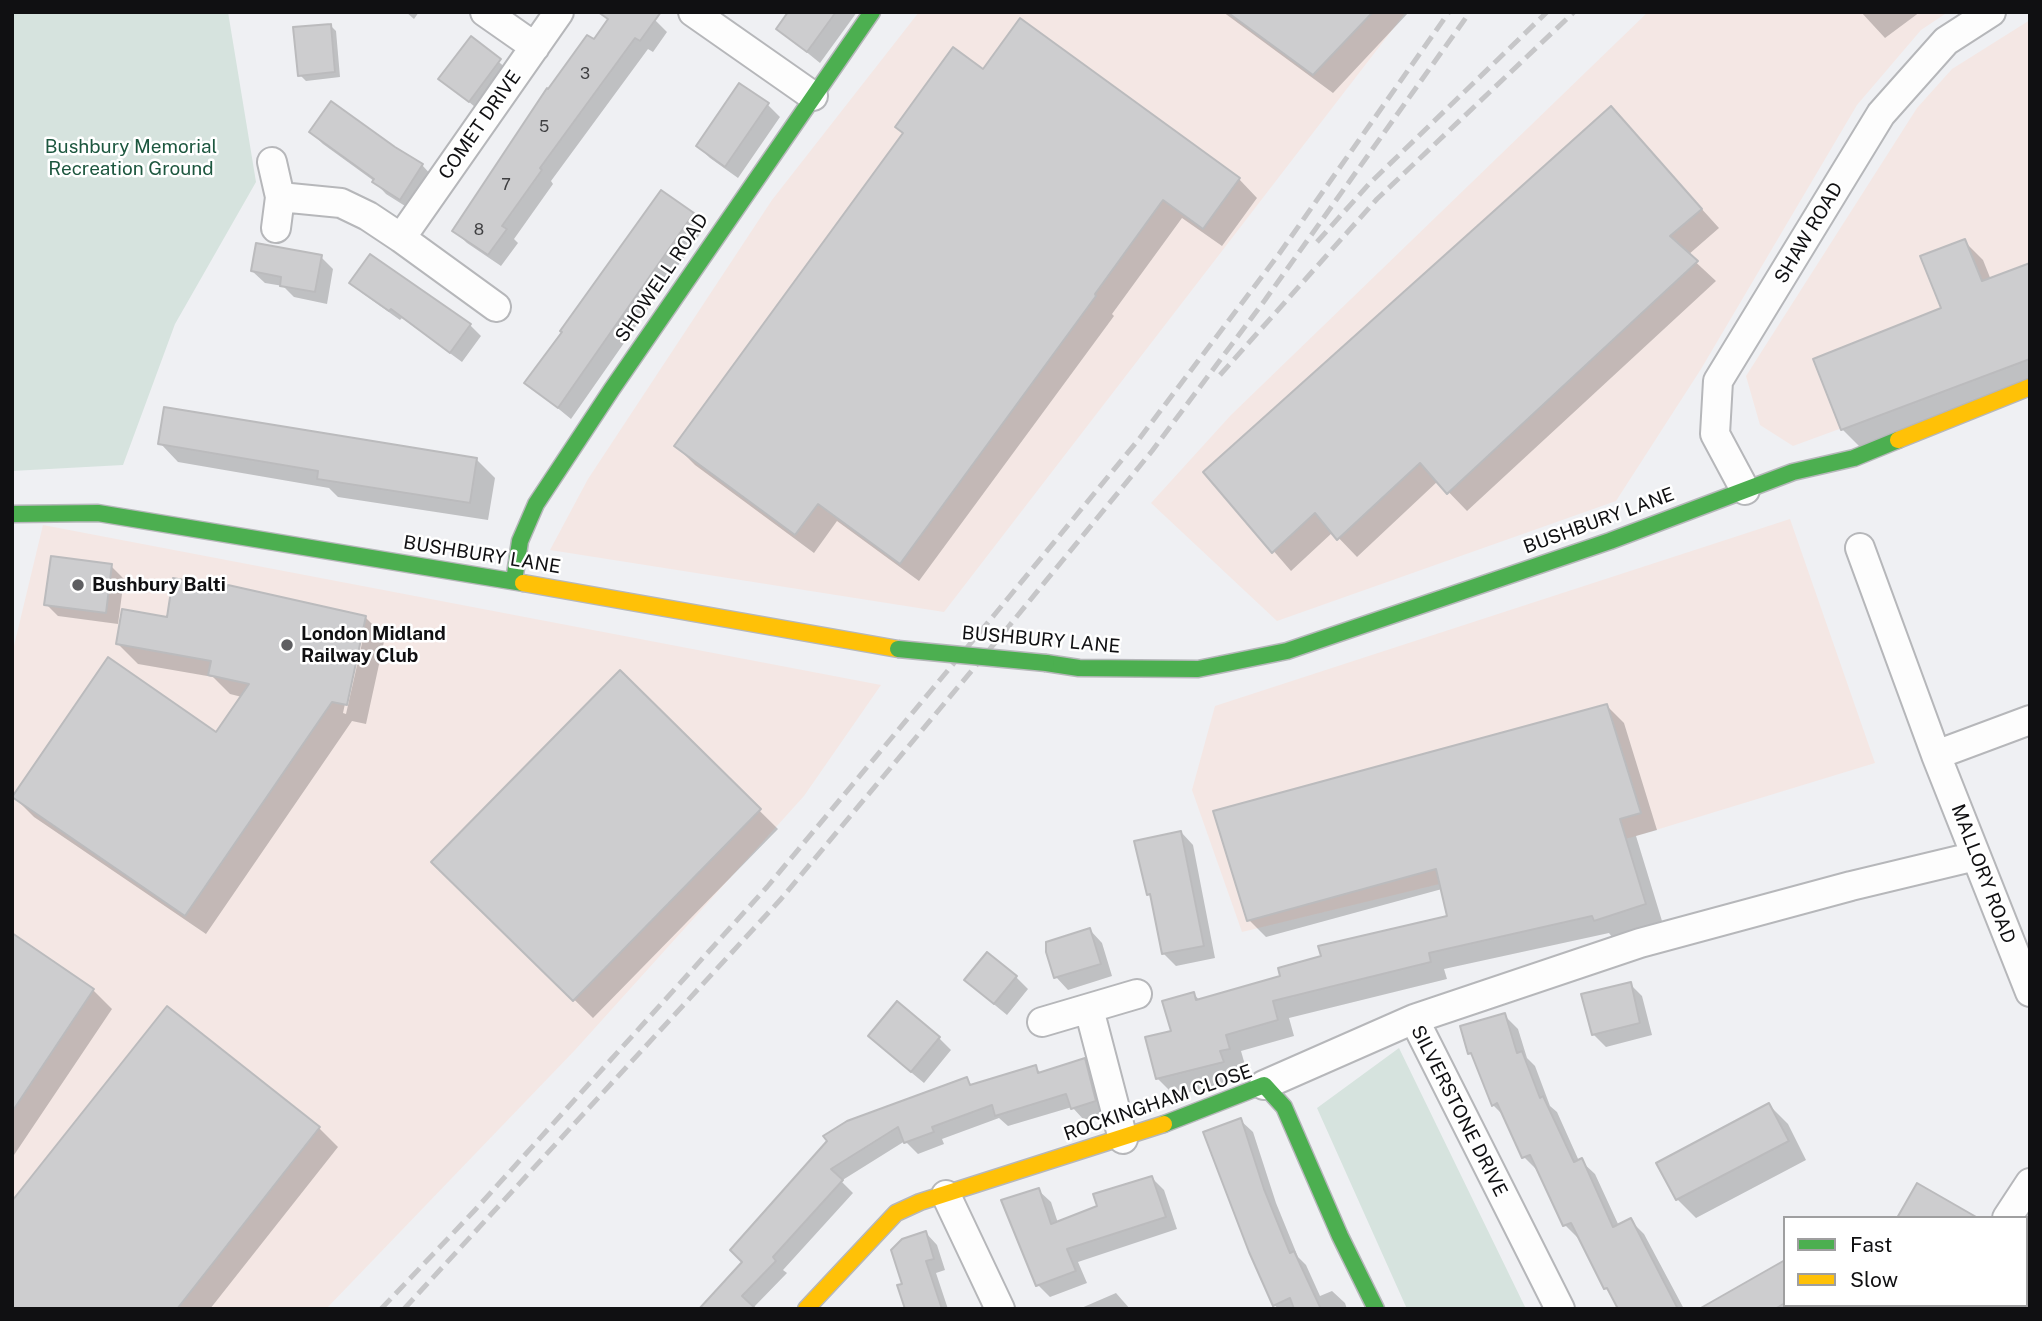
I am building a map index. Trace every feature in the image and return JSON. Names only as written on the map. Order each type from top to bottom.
[{"type":"street","points":[[485,12],[535,47]]},
{"type":"street","name":"COMET DRIVE","points":[[401,238],[559,12]]},
{"type":"street","points":[[693,12],[813,96]]},
{"type":"street","name":"SHOWELL ROAD","points":[[514,581],[520,541],[537,503],[612,389],[872,12]]},
{"type":"street","name":"SHAW ROAD","points":[[1745,490],[1715,434],[1718,381],[1881,114],[1946,41],[1991,12]]},
{"type":"street","points":[[272,162],[280,197],[276,228]]},
{"type":"street","points":[[280,197],[341,203],[368,216],[496,307]]},
{"type":"street","name":"BUSHBURY LANE","points":[[12,514],[98,513],[514,581],[898,649],[1079,668],[1198,669],[1287,651],[1610,541],[1793,472],[1854,458],[2030,387]]},
{"type":"street","name":"MALLORY ROAD","points":[[1860,548],[1944,752],[1976,856],[2030,992]]},
{"type":"street","points":[[1944,752],[2030,720]]},
{"type":"street","points":[[1414,1019],[1640,943],[1851,886],[1976,856]]},
{"type":"street","points":[[1042,1022],[1136,994]]},
{"type":"street","points":[[1088,1009],[1123,1139]]},
{"type":"street","name":"SILVERSTONE DRIVE","points":[[1264,1085],[1414,1019],[1560,1309]]},
{"type":"street","name":"ROCKINGHAM CLOSE","points":[[806,1309],[896,1213],[920,1202],[1123,1139],[1264,1085],[1284,1108],[1340,1236],[1376,1309]]},
{"type":"street","points":[[2008,1216],[2030,1183]]},
{"type":"street","points":[[946,1195],[1000,1309]]},
{"type":"shaded area","points":[[919,12],[1406,12],[944,612],[550,550],[588,479],[772,200]]},
{"type":"shaded area","points":[[1648,12],[1948,12],[1921,30],[1857,105],[1701,369],[1616,501],[1277,621],[1151,503],[1231,415]]},
{"type":"shaded area","points":[[2030,20],[2030,359],[1793,446],[1760,425],[1746,376],[1917,108],[1952,69]]},
{"type":"shaded area","points":[[1790,519],[1875,763],[1633,837],[1242,932],[1192,790],[1215,706]]},
{"type":"shaded area","points":[[43,525],[881,685],[804,796],[575,1050],[326,1309],[12,1309],[12,654]]},
{"type":"green space","name":"Bushbury Memorial Recreation Ground","points":[[12,12],[228,12],[256,182],[175,324],[123,465],[12,471]]},
{"type":"green space","points":[[1399,1048],[1526,1309],[1407,1309],[1317,1108]]},
{"type":"building","points":[[598,12],[661,12],[640,41],[635,38],[540,168],[542,170],[502,226],[507,229],[488,255],[452,231],[547,88],[587,35],[594,39],[608,19]]},
{"type":"building","points":[[788,12],[836,12],[807,52],[776,29]]},
{"type":"building","points":[[1227,12],[1373,12],[1313,75]]},
{"type":"building","points":[[1020,18],[1240,178],[1203,229],[1163,200],[900,564],[818,504],[795,535],[674,446],[903,133],[895,127],[953,47],[983,69]]},
{"type":"building","points":[[331,24],[335,72],[298,76],[293,27]]},
{"type":"building","points":[[471,36],[501,59],[469,102],[438,79]]},
{"type":"building","points":[[739,83],[769,103],[725,167],[696,146]]},
{"type":"building","points":[[331,101],[423,164],[400,200],[372,182],[374,179],[309,132]]},
{"type":"building","points":[[1611,106],[1702,209],[1670,236],[1698,261],[1447,494],[1420,463],[1337,540],[1315,513],[1272,553],[1203,472]]},
{"type":"building","points":[[661,190],[694,213],[558,408],[524,383]]},
{"type":"building","points":[[1965,239],[1982,281],[2030,263],[2030,359],[1841,430],[1813,359],[1941,308],[1920,256]]},
{"type":"building","points":[[256,243],[322,255],[315,292],[280,286],[281,277],[251,271]]},
{"type":"building","points":[[370,254],[471,324],[450,353],[391,309],[389,311],[349,283]]},
{"type":"building","points":[[164,407],[477,458],[470,503],[317,479],[318,471],[158,444]]},
{"type":"building","name":"Bushbury Balti","points":[[51,556],[112,564],[106,613],[44,605]]},
{"type":"building","points":[[173,578],[227,588],[228,585],[366,616],[347,705],[332,702],[185,916],[12,797],[108,657],[216,732],[249,684],[208,675],[211,661],[116,644],[122,609],[167,617]]},
{"type":"building","points":[[620,670],[761,809],[573,1001],[431,862]]},
{"type":"building","points":[[1607,704],[1641,813],[1620,819],[1646,904],[1594,921],[1592,916],[1429,953],[1431,962],[1273,1001],[1278,1020],[1226,1035],[1230,1049],[1220,1051],[1224,1062],[1156,1079],[1145,1037],[1171,1031],[1162,1001],[1194,992],[1196,1000],[1280,976],[1278,968],[1321,956],[1318,946],[1447,916],[1436,869],[1247,921],[1213,811]]},
{"type":"building","points":[[1181,831],[1204,946],[1162,954],[1150,894],[1147,895],[1134,841]]},
{"type":"building","points":[[1090,928],[1101,964],[1054,978],[1046,952],[1046,942]]},
{"type":"building","points":[[12,933],[94,989],[12,1112]]},
{"type":"building","points":[[987,952],[1017,976],[994,1004],[964,980]]},
{"type":"building","points":[[1631,982],[1640,1023],[1592,1035],[1581,994]]},
{"type":"building","points":[[897,1001],[940,1037],[911,1072],[868,1036]]},
{"type":"building","points":[[167,1006],[320,1127],[177,1309],[12,1309],[12,1201]]},
{"type":"building","points":[[1505,1013],[1517,1053],[1522,1051],[1540,1098],[1543,1096],[1574,1162],[1582,1158],[1613,1227],[1631,1218],[1678,1309],[1618,1309],[1607,1288],[1604,1289],[1571,1223],[1563,1226],[1530,1155],[1522,1158],[1497,1103],[1492,1106],[1471,1053],[1468,1054],[1460,1026]]},
{"type":"building","points":[[1085,1058],[1096,1101],[1071,1109],[1066,1094],[995,1116],[992,1105],[932,1127],[934,1132],[904,1143],[898,1127],[831,1169],[843,1180],[773,1257],[776,1261],[742,1296],[756,1309],[699,1309],[742,1262],[730,1250],[827,1141],[823,1136],[847,1121],[967,1077],[970,1085],[1036,1065],[1038,1073]]},
{"type":"building","points":[[1769,1103],[1789,1141],[1676,1200],[1656,1163]]},
{"type":"building","points":[[1241,1118],[1264,1189],[1290,1253],[1294,1251],[1321,1309],[1294,1309],[1290,1298],[1273,1306],[1249,1252],[1203,1132]]},
{"type":"building","points":[[1152,1176],[1166,1217],[1067,1249],[1076,1271],[1036,1286],[1001,1200],[1039,1188],[1051,1224],[1097,1206],[1093,1194]]},
{"type":"building","points":[[1917,1183],[1975,1216],[1898,1216]]},
{"type":"building","points":[[926,1231],[934,1259],[926,1261],[942,1309],[905,1309],[897,1285],[902,1284],[891,1250],[902,1239]]},
{"type":"building","points":[[1783,1261],[1783,1304],[1775,1309],[1699,1309]]},
{"type":"railway","points":[[381,1309],[475,1210],[767,887],[995,614],[1139,439],[1279,254],[1449,12]]},
{"type":"railway","points":[[404,1309],[781,899],[1009,626],[1152,451],[1265,300],[1470,12]]},
{"type":"railway","points":[[1317,242],[1369,184],[1547,12]]},
{"type":"railway","points":[[1220,375],[1377,199],[1574,12]]},
{"type":"traffic: fast","points":[[514,581],[520,541],[536,504],[872,12]]},
{"type":"traffic: fast","points":[[1046,663],[1079,668],[1198,669],[1287,651],[1610,541],[1793,472],[1854,458],[1898,440]]},
{"type":"traffic: fast","points":[[12,514],[98,513],[523,583]]},
{"type":"traffic: fast","points":[[898,649],[1046,663]]},
{"type":"traffic: fast","points":[[1164,1124],[1264,1085],[1284,1107],[1340,1236],[1376,1309]]},
{"type":"traffic: slow","points":[[1898,440],[2030,387]]},
{"type":"traffic: slow","points":[[523,583],[898,649]]},
{"type":"traffic: slow","points":[[806,1309],[896,1213],[920,1202],[1164,1124]]},
{"type":"place","name":"Bushbury Balti","points":[[78,585]]},
{"type":"place","name":"London Midland Railway Club","points":[[287,645]]}]
